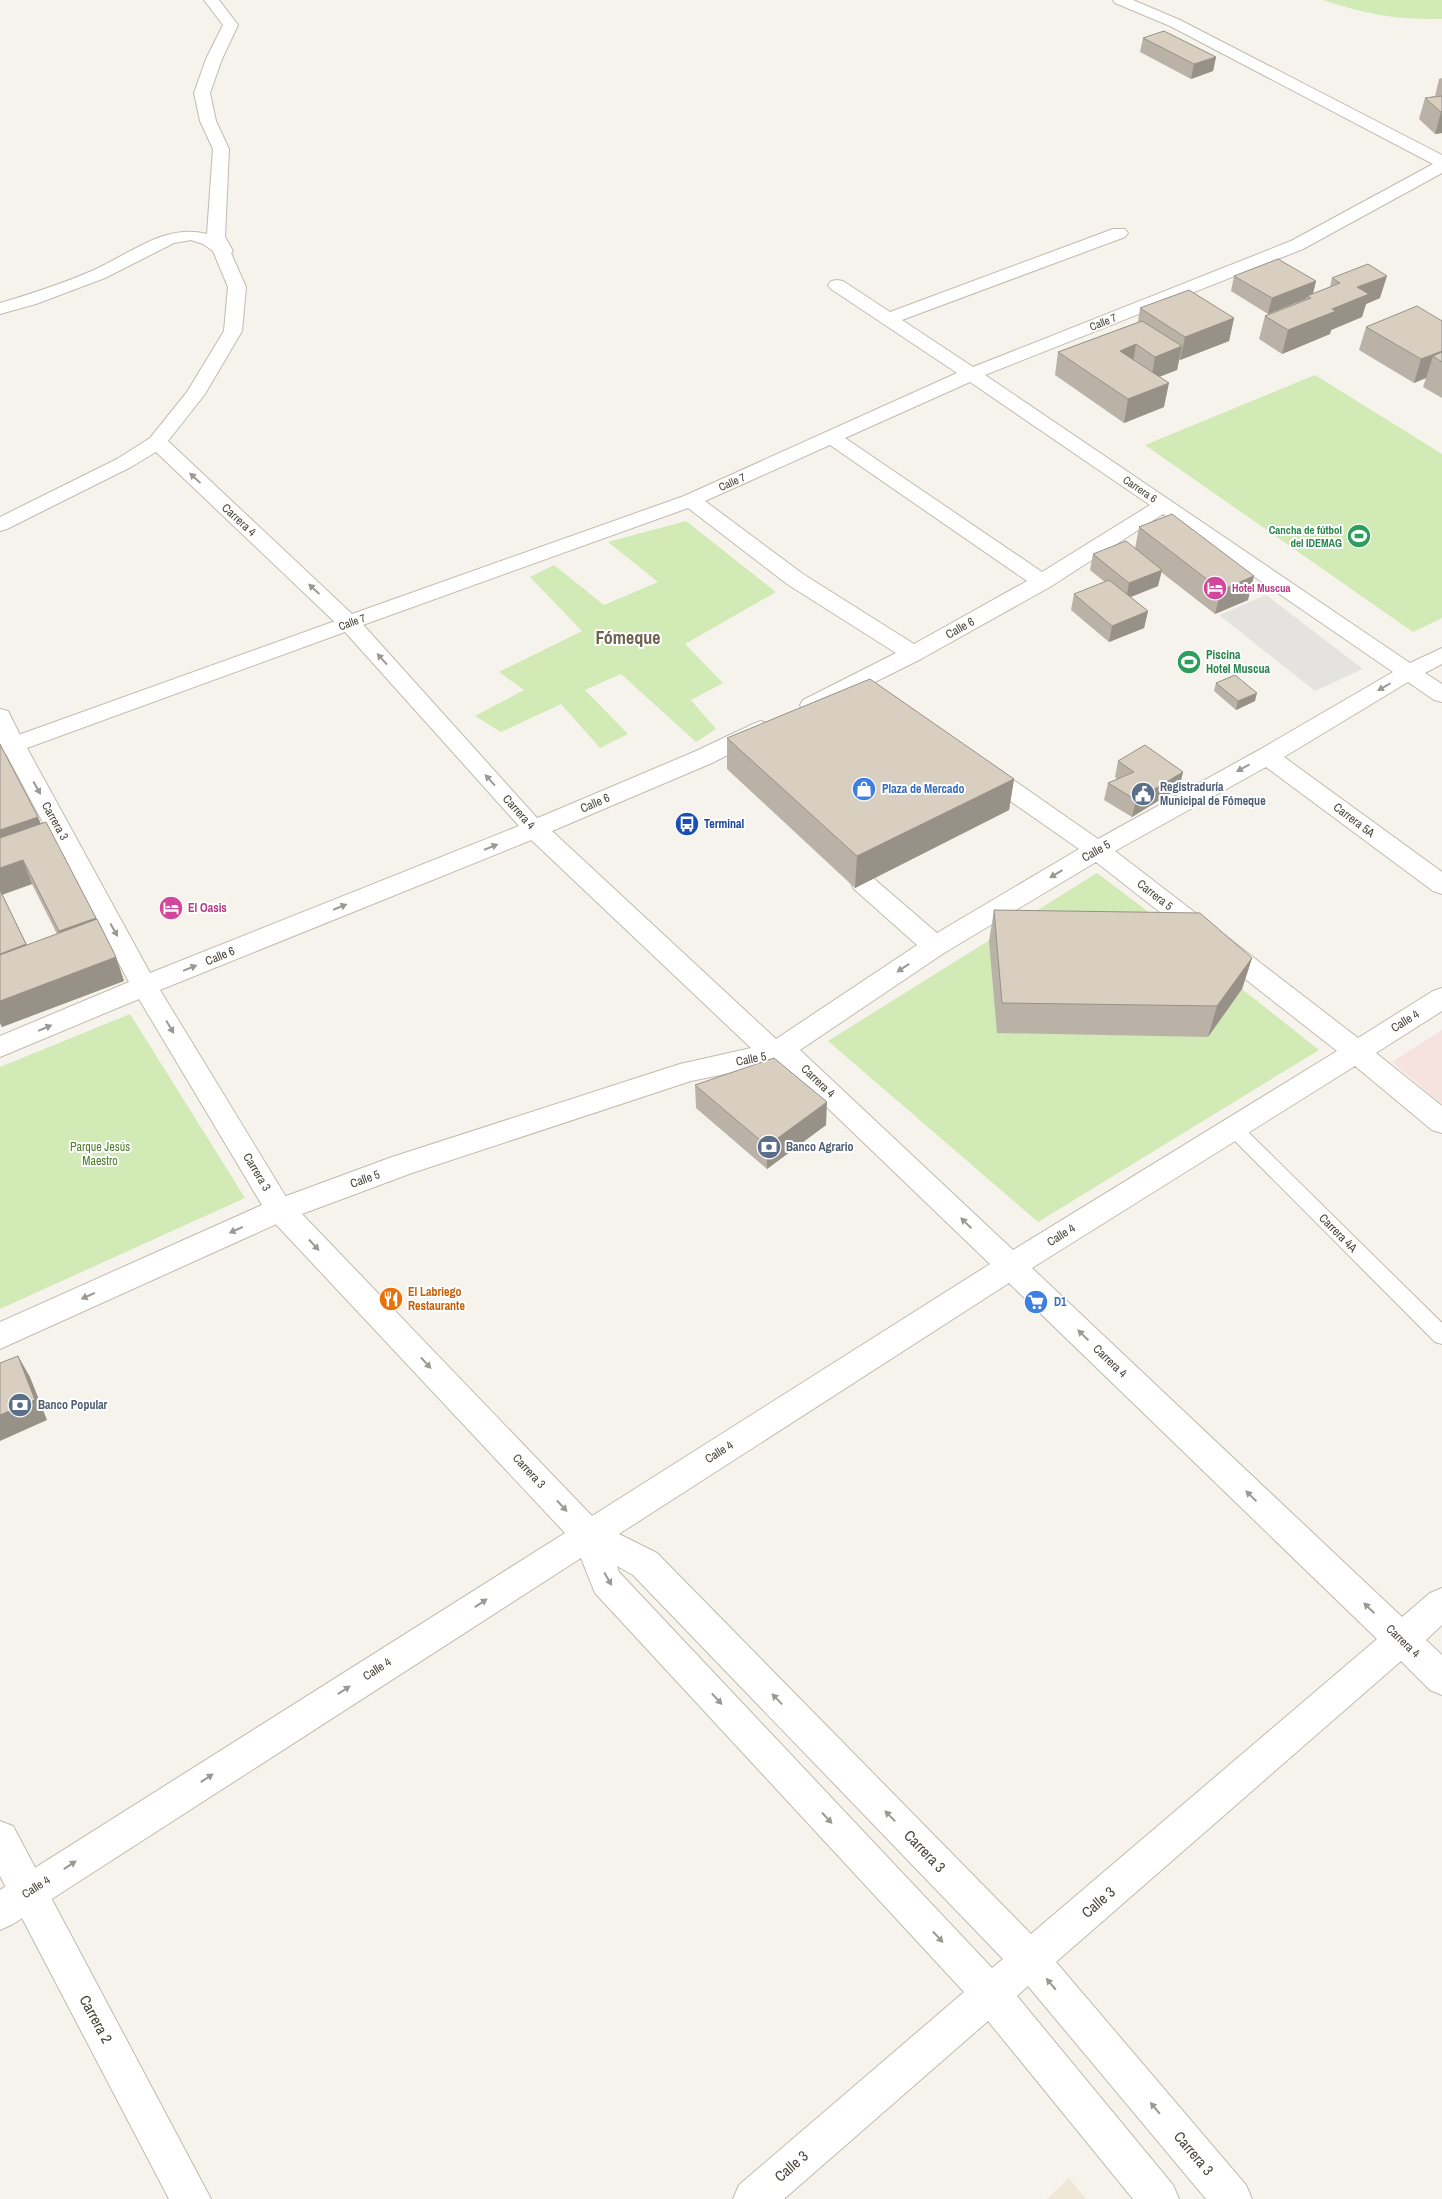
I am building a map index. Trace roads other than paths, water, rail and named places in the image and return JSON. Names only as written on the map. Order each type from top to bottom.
[{"type":"street","points":[[0,525],[124,464],[157,442],[196,394],[233,331],[237,287],[224,251],[216,237],[221,149],[208,121],[202,94],[214,59],[231,25],[211,0]]},
{"type":"street","points":[[1120,0],[1174,23],[1442,162]]},
{"type":"street","name":"Calle 7","points":[[7,746],[691,500],[971,374],[1297,245],[1442,166]]},
{"type":"street","points":[[888,319],[1119,233]]},
{"type":"street","points":[[0,309],[30,300],[99,274],[170,238],[191,236],[209,240],[224,251]]},
{"type":"street","name":"Carrera 6","points":[[837,285],[1442,695]]},
{"type":"street","points":[[831,437],[1042,582]]},
{"type":"street","name":"Carrera 4","points":[[157,442],[349,623],[535,829],[774,1054],[793,1058],[1442,1678]]},
{"type":"street","points":[[691,500],[795,579],[913,654]]},
{"type":"street","name":"Calle 6","points":[[0,1047],[144,986],[535,829],[704,757],[856,684],[913,654],[1042,582],[1164,505]]},
{"type":"street","name":"Calle 5","points":[[0,1336],[280,1210],[402,1165],[690,1071],[774,1054],[935,946],[1097,850],[1266,756],[1407,673],[1442,655]]},
{"type":"street","points":[[856,684],[880,700]]},
{"type":"street","name":"Carrera 3","points":[[0,716],[7,746],[144,986],[280,1210],[588,1534],[645,1564],[1030,1960],[1232,2199]]},
{"type":"street","name":"Carrera 5","points":[[960,756],[1097,850],[1357,1052],[1442,1122]]},
{"type":"street","name":"Carrera 5A","points":[[1266,756],[1442,885]]},
{"type":"street","points":[[863,884],[935,946]]},
{"type":"street","name":"Calle 4","points":[[14,1901],[1011,1266],[1234,1130],[1442,998]]},
{"type":"street","name":"Carrera 3","points":[[588,1534],[608,1582],[991,1994],[1159,2199]]},
{"type":"street","name":"Calle 3","points":[[754,2199],[1442,1604]]},
{"type":"street","name":"Carrera 2","points":[[0,1839],[14,1901],[191,2199]]},
{"type":"lane","name":"Carrera 4A","points":[[1234,1130],[1442,1336]]},
{"type":"place","name":"Cancha de fútbol del IDEMAG","points":[[1359,536]]},
{"type":"place","name":"Hotel Muscua","points":[[1215,588]]},
{"type":"place","name":"Piscina Hotel Muscua","points":[[1189,662]]},
{"type":"place","name":"Plaza de Mercado","points":[[864,789]]},
{"type":"place","name":"Registraduría Municipal de Fómeque","points":[[1143,794]]},
{"type":"place","name":"Terminal","points":[[687,824]]},
{"type":"place","name":"El Oasis","points":[[171,908]]},
{"type":"place","name":"Banco Agrario","points":[[769,1147]]},
{"type":"place","name":"El Labriego Restaurante","points":[[391,1299]]},
{"type":"place","name":"D1","points":[[1036,1302]]},
{"type":"place","name":"Banco Popular","points":[[20,1405]]},
{"type":"district","name":"Fómeque","points":[[628,637]]},
{"type":"park label","name":"Parque Jesús Maestro","points":[[100,1154]]}]
